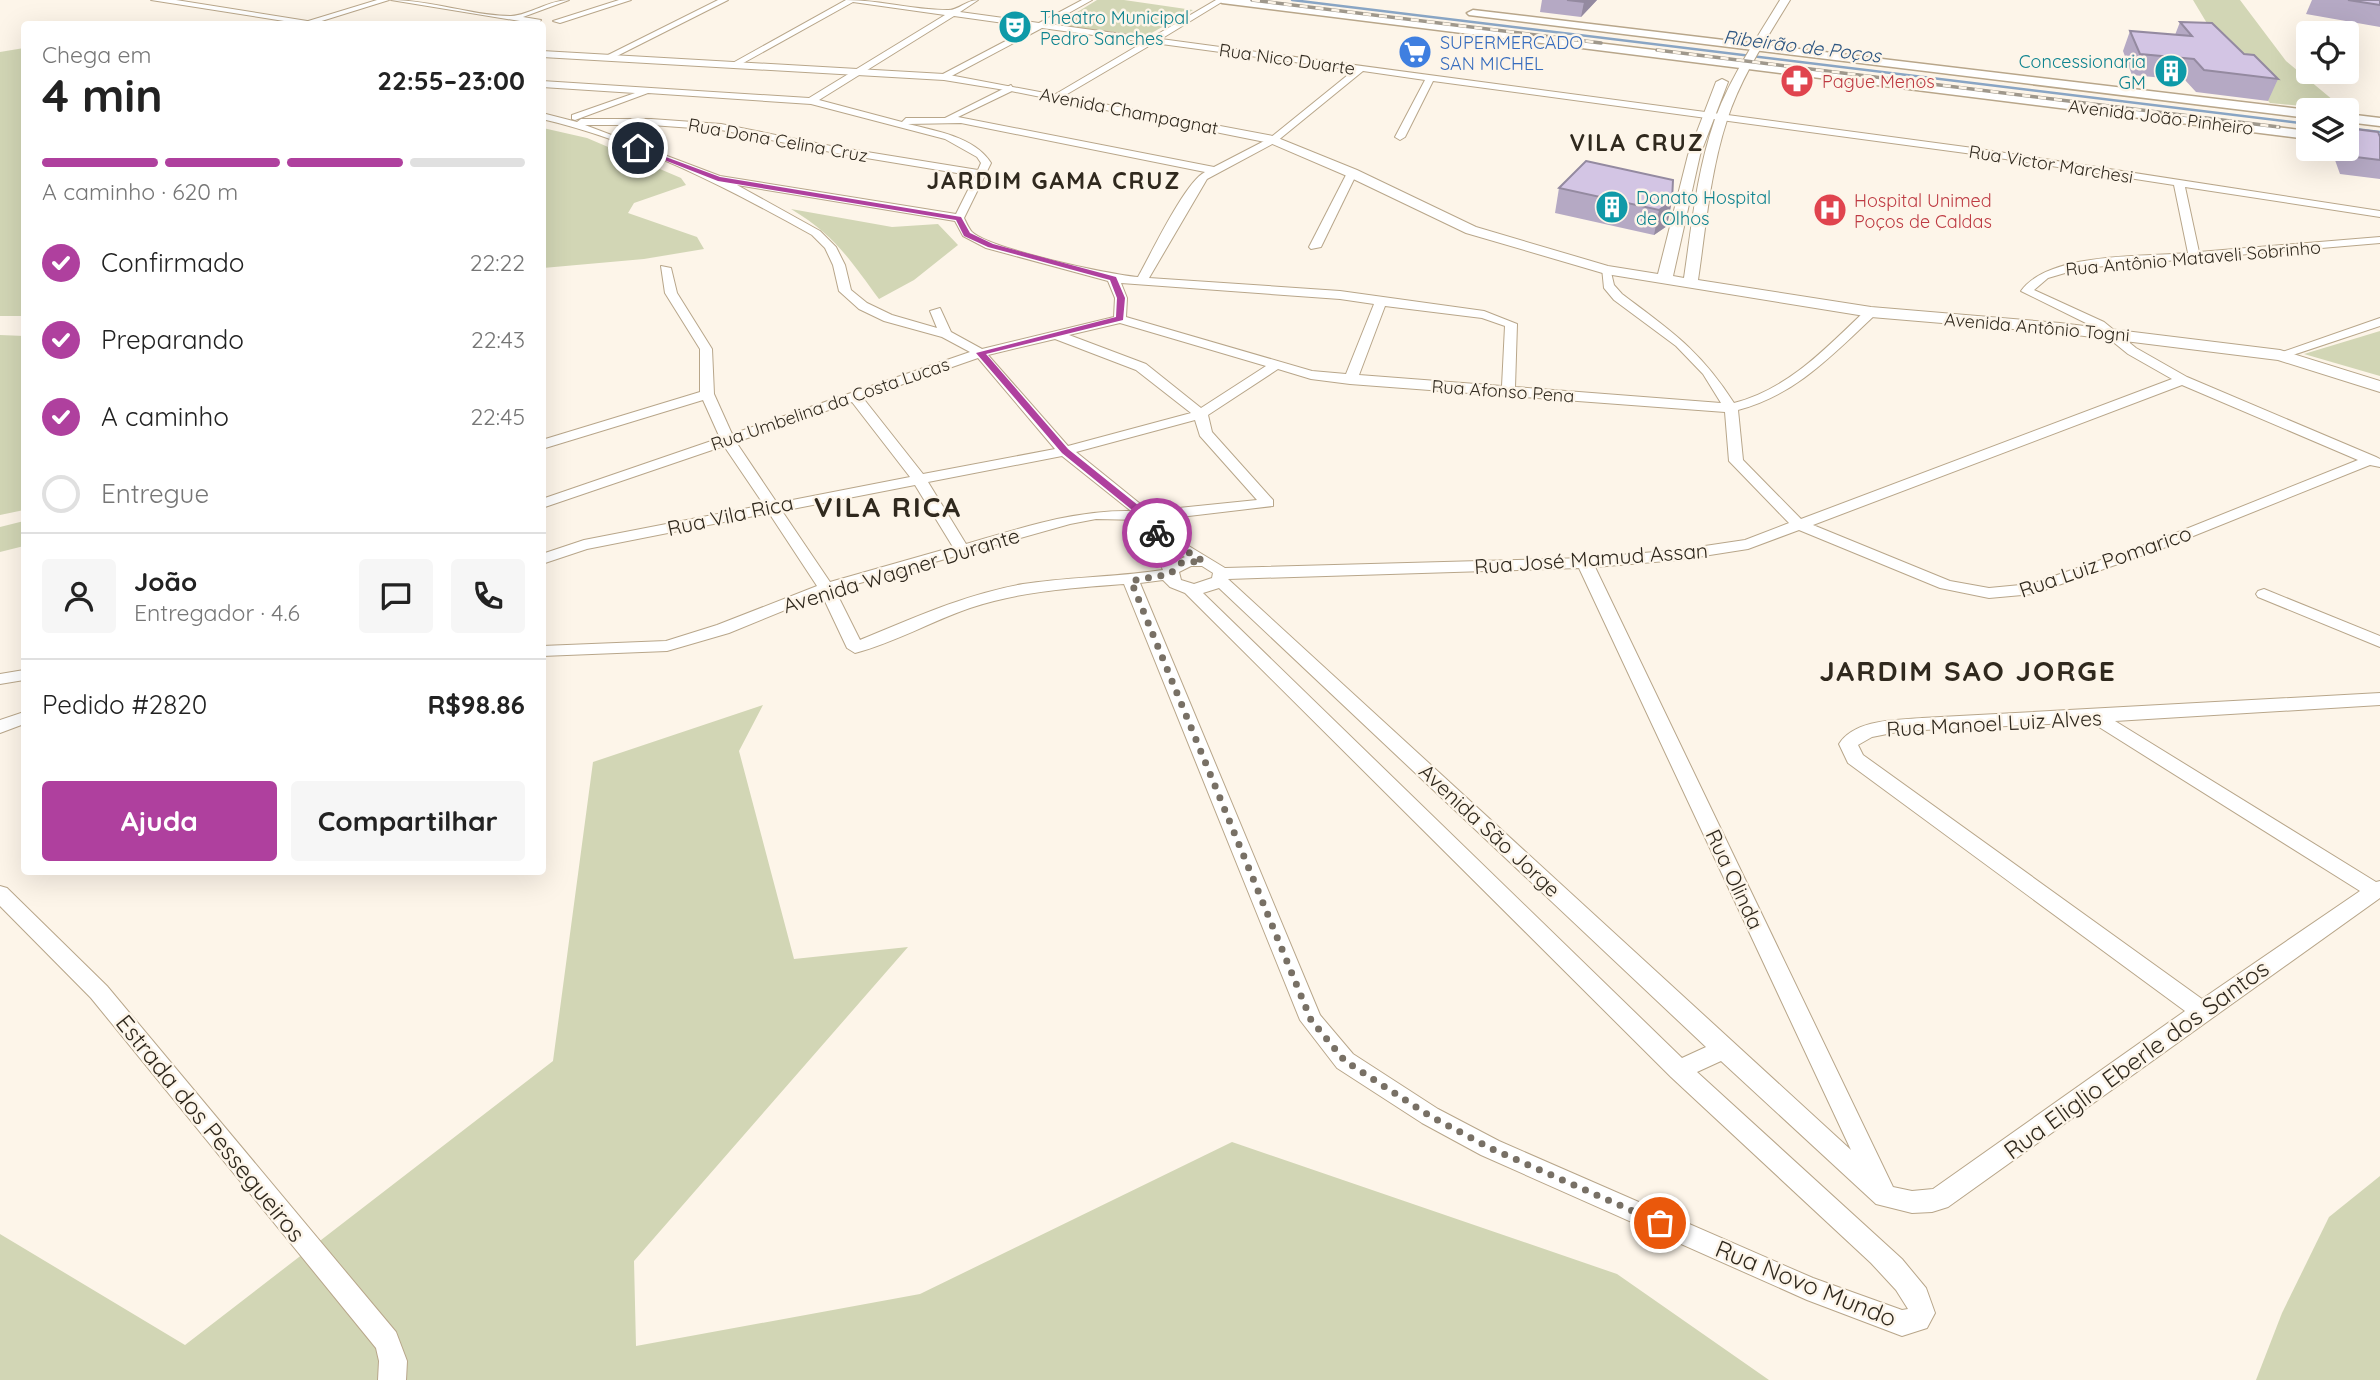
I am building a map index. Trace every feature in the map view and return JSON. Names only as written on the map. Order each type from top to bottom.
[{"type":"main road","name":"Avenida João Pinheiro","points":[[1222,0],[1732,64],[1751,56],[2296,113]]},
{"type":"main road","name":"Avenida João Pinheiro","points":[[1456,11],[2296,133]]},
{"type":"main road","points":[[2359,119],[2380,122]]},
{"type":"street","points":[[156,0],[302,21]]},
{"type":"street","points":[[312,21],[385,0]]},
{"type":"street","points":[[396,0],[532,21]]},
{"type":"street","points":[[448,9],[475,0]]},
{"type":"street","points":[[513,18],[565,0]]},
{"type":"street","points":[[557,21],[627,0]]},
{"type":"street","points":[[606,58],[724,0]]},
{"type":"street","points":[[733,65],[852,0]]},
{"type":"street","name":"Rua Nico Duarte","points":[[852,0],[1722,117]]},
{"type":"street","points":[[811,101],[861,73],[974,0]]},
{"type":"street","points":[[944,77],[1088,0]]},
{"type":"street","points":[[1057,97],[1222,0]]},
{"type":"street","points":[[1690,285],[1703,217],[1708,164],[1722,117],[1751,56],[1785,0]]},
{"type":"street","name":"Avenida Champagnat","points":[[546,54],[944,77],[1273,140],[1352,173],[1471,230],[1606,270],[1690,285]]},
{"type":"street","points":[[1664,281],[1691,162],[1705,115],[1732,64]]},
{"type":"street","points":[[1143,279],[1190,195],[1212,170],[1273,140],[1361,69]]},
{"type":"street","points":[[1400,136],[1430,78]]},
{"type":"street","points":[[546,84],[811,101],[892,122],[968,146],[981,155],[986,163],[983,174],[959,218]]},
{"type":"street","points":[[949,118],[1011,88]]},
{"type":"street","points":[[569,122],[652,90]]},
{"type":"street","points":[[546,117],[569,122],[718,179],[816,233],[830,247],[839,265],[845,291],[863,306],[887,318],[946,334],[980,353],[1065,451],[1149,523]]},
{"type":"street","name":"Rua Victor Marchesi","points":[[1722,117],[2380,214]]},
{"type":"street","points":[[892,122],[949,118],[1212,170]]},
{"type":"street","name":"Rua Dona Celina Cruz","points":[[569,122],[651,122],[721,127],[836,150],[983,174]]},
{"type":"street","points":[[1691,162],[1708,164]]},
{"type":"street","points":[[1315,247],[1352,173]]},
{"type":"street","points":[[718,179],[959,218]]},
{"type":"street","points":[[2179,184],[2194,257]]},
{"type":"street","points":[[1681,214],[1703,217]]},
{"type":"street","points":[[959,218],[967,234],[990,246],[1113,279],[1143,279],[1339,295],[1484,315],[1511,324],[1508,391]]},
{"type":"street","name":"Rua Antônio Mataveli Sobrinho","points":[[2112,333],[2100,325],[2029,294],[2027,289],[2053,271],[2063,268],[2118,261],[2380,240]]},
{"type":"street","points":[[665,268],[671,293],[706,349],[707,394],[727,439],[826,588],[855,648],[1000,594],[1040,586],[1131,581],[1171,572],[1181,563],[1203,561]]},
{"type":"street","points":[[1606,270],[1608,286],[1695,356],[1731,408],[1736,460],[1798,524]]},
{"type":"street","points":[[1113,279],[1121,298],[1120,319]]},
{"type":"street","name":"Avenida Antônio Togni","points":[[1690,285],[1871,312],[2112,333],[2280,355],[2380,387]]},
{"type":"street","points":[[1350,380],[1381,302]]},
{"type":"street","points":[[936,311],[946,334]]},
{"type":"street","name":"Rua Afonso Pena","points":[[1120,319],[1223,346],[1311,375],[1731,408],[1769,398],[1786,388],[1871,312]]},
{"type":"street","name":"Rua Umbelina da Costa Lucas","points":[[546,503],[980,353],[1120,319]]},
{"type":"street","points":[[2280,355],[2380,322]]},
{"type":"street","points":[[2112,333],[2132,351],[2182,380],[2376,462]]},
{"type":"street","points":[[1056,335],[1141,367],[1201,414]]},
{"type":"street","name":"Rua Vila Rica","points":[[546,558],[584,545],[918,477],[1065,451],[1201,414],[1276,365]]},
{"type":"street","name":"Rua José Mamud Assan","points":[[1221,576],[1585,563],[1748,544],[2182,380]]},
{"type":"street","points":[[546,444],[707,394]]},
{"type":"street","points":[[855,397],[918,477],[962,549]]},
{"type":"street","name":"Avenida Wagner Durante","points":[[546,651],[667,646],[723,629],[826,588],[1079,518],[1149,523],[1264,506],[1268,501],[1205,433],[1201,414]]},
{"type":"street","name":"Rua Luiz Pomarico","points":[[1798,524],[1921,577],[1972,591],[2011,593],[2033,589],[2161,544],[2376,462]]},
{"type":"street","name":"Avenida São Jorge","points":[[1149,523],[1203,561],[1215,565],[1221,576],[1723,1049],[1885,1196]]},
{"type":"street","name":"Avenida São Jorge","points":[[1149,523],[1173,582],[1190,589],[1679,1070],[1880,1255]]},
{"type":"street","name":"Rua Olinda","points":[[1585,563],[1885,1196]]},
{"type":"street","points":[[1190,589],[1206,588],[1221,576]]},
{"type":"street","name":"Rua Novo Mundo","points":[[1131,581],[1311,1020],[1345,1061],[1430,1116],[1490,1148],[1807,1288],[1902,1323],[1913,1322],[1922,1313],[1921,1306],[1904,1281],[1880,1255]]},
{"type":"street","points":[[2264,594],[2376,636]]},
{"type":"street","points":[[0,679],[21,676]]},
{"type":"street","name":"Rua Manoel Luiz Alves","points":[[2200,1010],[1855,759],[1848,744],[1854,734],[1925,724],[2097,718],[2242,704],[2380,699]]},
{"type":"street","points":[[2097,718],[2378,890]]},
{"type":"street","points":[[0,727],[21,719]]},
{"type":"street","name":"Rua Eliglio Eberle dos Santos","points":[[1885,1196],[1911,1202],[1939,1199],[2052,1120],[2200,1010],[2378,890]]},
{"type":"street","name":"Estrada dos Pessegueiros","points":[[0,893],[99,992],[387,1341],[393,1361],[392,1380]]},
{"type":"street","points":[[1679,1070],[1723,1049]]},
{"type":"green space","points":[[1097,0],[1124,0],[1193,10],[1146,36],[1056,25]]},
{"type":"green space","points":[[2193,0],[2240,0],[2286,61],[2296,69],[2296,84],[2314,84],[2331,98],[2296,98],[2296,105],[2270,103],[2226,55]]},
{"type":"green space","points":[[21,48],[21,316],[0,316],[0,52]]},
{"type":"green space","points":[[546,129],[587,138],[681,178],[686,185],[634,203],[628,213],[697,237],[704,249],[644,259],[546,268]]},
{"type":"green space","points":[[791,209],[892,227],[938,224],[958,245],[914,280],[879,299],[831,239]]},
{"type":"green space","points":[[2380,331],[2380,376],[2304,354]]},
{"type":"green space","points":[[0,335],[21,336],[21,511],[0,515]]},
{"type":"green space","points":[[21,522],[21,547],[0,552],[0,527]]},
{"type":"green space","points":[[763,705],[739,751],[794,959],[908,947],[634,1261],[636,1346],[920,1294],[1232,1142],[1617,1274],[1769,1380],[0,1380],[0,1234],[185,1345],[553,1061],[593,762]]},
{"type":"green space","points":[[2380,1176],[2380,1380],[2256,1380],[2282,1313],[2329,1217]]},
{"type":"building","points":[[2348,0],[2380,0],[2380,5]]},
{"type":"building","points":[[2180,22],[2212,23],[2244,54],[2254,55],[2278,79],[2204,70],[2194,59],[2140,54],[2130,31],[2192,36]]},
{"type":"building","points":[[2359,130],[2378,132],[2380,160],[2359,157]]},
{"type":"building","points":[[1586,161],[1673,180],[1672,201],[1659,210],[1559,188]]},
{"type":"waterway","name":"Ribeirão de Poços","points":[[1292,0],[2296,123]]},
{"type":"waterway","name":"Ribeirão de Poços","points":[[2359,129],[2380,132]]},
{"type":"railway","points":[[1252,0],[1601,43]]},
{"type":"railway","points":[[1657,50],[2279,127]]},
{"type":"way so far","points":[[1157,533],[1203,561],[1188,561],[1175,566],[1170,574],[1131,581],[1311,1020],[1326,1041],[1345,1061],[1430,1116],[1490,1148],[1660,1223]]},
{"type":"place","name":"Theatro Municipal Pedro Sanches","points":[[1015,27]]},
{"type":"place","name":"SUPERMERCADO SAN MICHEL","points":[[1415,52]]},
{"type":"place","name":"Concessionaria GM","points":[[2171,71]]},
{"type":"place","name":"Pague Menos","points":[[1797,81]]},
{"type":"place","name":"Donato Hospital de Olhos","points":[[1612,207]]},
{"type":"place","name":"Hospital Unimed Poços de Caldas","points":[[1830,210]]},
{"type":"district","name":"VILA CRUZ","points":[[1637,142]]},
{"type":"district","name":"JARDIM GAMA CRUZ","points":[[1054,180]]},
{"type":"district","name":"VILA RICA","points":[[888,506]]},
{"type":"district","name":"JARDIM SAO JORGE","points":[[1968,670]]},
{"type":"route","points":[[638,148],[718,179],[959,218],[967,234],[990,246],[1113,279],[1121,298],[1120,319],[980,353],[1065,451],[1146,516],[1153,531],[1157,533]]}]
